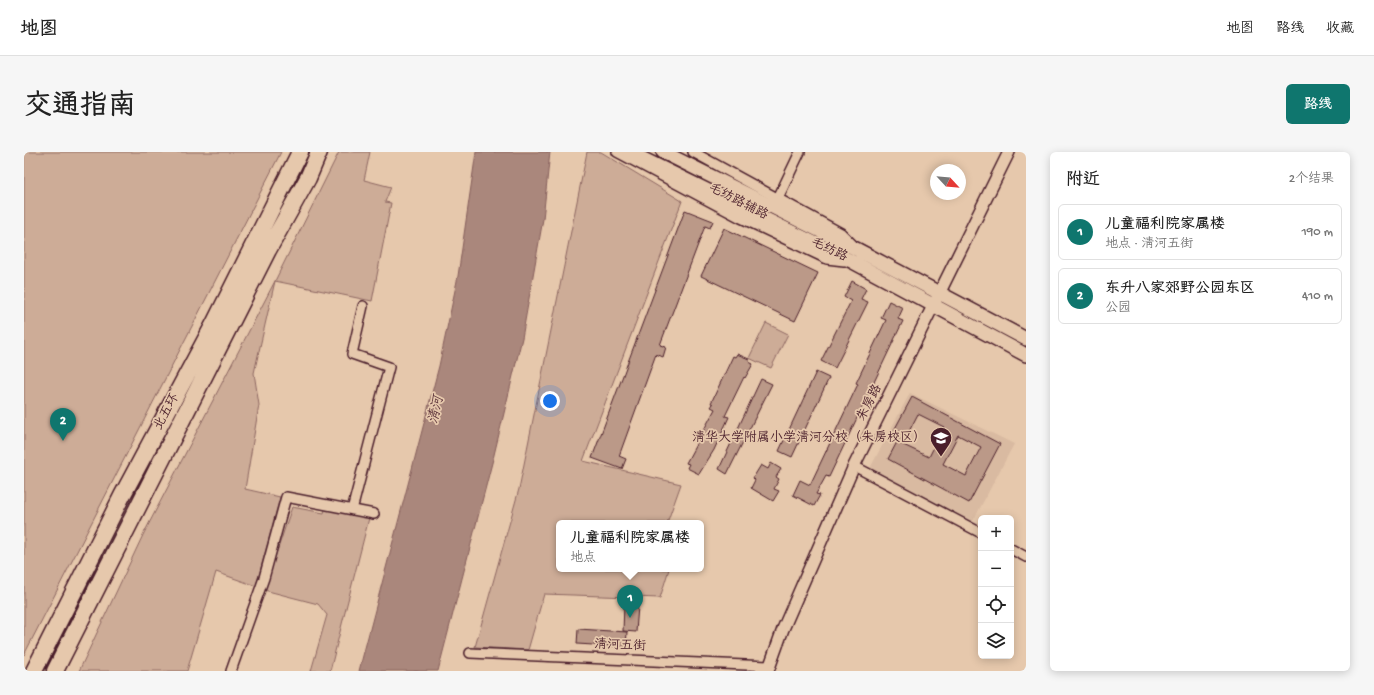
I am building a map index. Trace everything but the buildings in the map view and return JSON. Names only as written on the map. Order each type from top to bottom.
[{"type":"highway","name":"北五环","points":[[34,671],[122,496],[214,324],[300,152]]},
{"type":"highway","name":"北五环","points":[[55,671],[268,250],[308,178],[319,152]]},
{"type":"highway","points":[[58,671],[76,630]]},
{"type":"main road","name":"毛纺路","points":[[629,152],[855,256]]},
{"type":"main road","name":"毛纺路","points":[[663,152],[855,256],[934,306],[1026,355]]},
{"type":"main road","points":[[855,256],[940,294],[1026,339]]},
{"type":"street","name":"毛纺路辅路","points":[[617,152],[739,217],[827,259],[855,256],[841,233],[693,152]]},
{"type":"street","points":[[778,198],[800,152]]},
{"type":"street","name":"朱房路","points":[[769,668],[783,629],[854,466],[1009,152]]},
{"type":"street","points":[[352,510],[389,366],[352,354],[363,306]]},
{"type":"street","points":[[854,466],[978,531]]},
{"type":"street","points":[[231,671],[264,578],[286,497],[374,514]]},
{"type":"street","points":[[1014,551],[1026,557]]},
{"type":"street","name":"清河五街","points":[[470,653],[769,668]]},
{"type":"shaded area","points":[[24,152],[281,152],[24,655]]},
{"type":"shaded area","points":[[339,152],[370,152],[364,180],[391,187],[385,202],[391,203],[372,301],[275,281]]},
{"type":"shaded area","points":[[587,152],[601,152],[682,201],[583,461],[681,484],[668,520],[556,520],[556,572],[668,572],[660,598],[544,594],[528,650],[475,647],[519,489]]},
{"type":"shaded area","points":[[275,281],[254,373],[259,405],[245,489],[280,497],[256,586],[216,572],[187,671],[79,671],[143,535]]},
{"type":"shaded area","points":[[766,323],[788,334],[771,368],[749,358]]},
{"type":"shaded area","name":"清华大学附属小学清河分校（朱房校区）","points":[[910,393],[1014,444],[971,525],[868,472]]},
{"type":"shaded area","points":[[292,507],[324,513],[325,509],[369,518],[330,671],[311,671],[327,615],[318,604],[264,590]]},
{"type":"water","name":"清河","points":[[476,152],[550,152],[543,219],[522,338],[493,459],[438,671],[359,671],[439,366],[458,276]]},
{"type":"place","name":"东升八家郊野公园东区","points":[[63,441]]},
{"type":"place","name":"清华大学附属小学清河分校（朱房校区）","points":[[941,458]]},
{"type":"place","name":"儿童福利院家属楼","points":[[630,618]]}]
